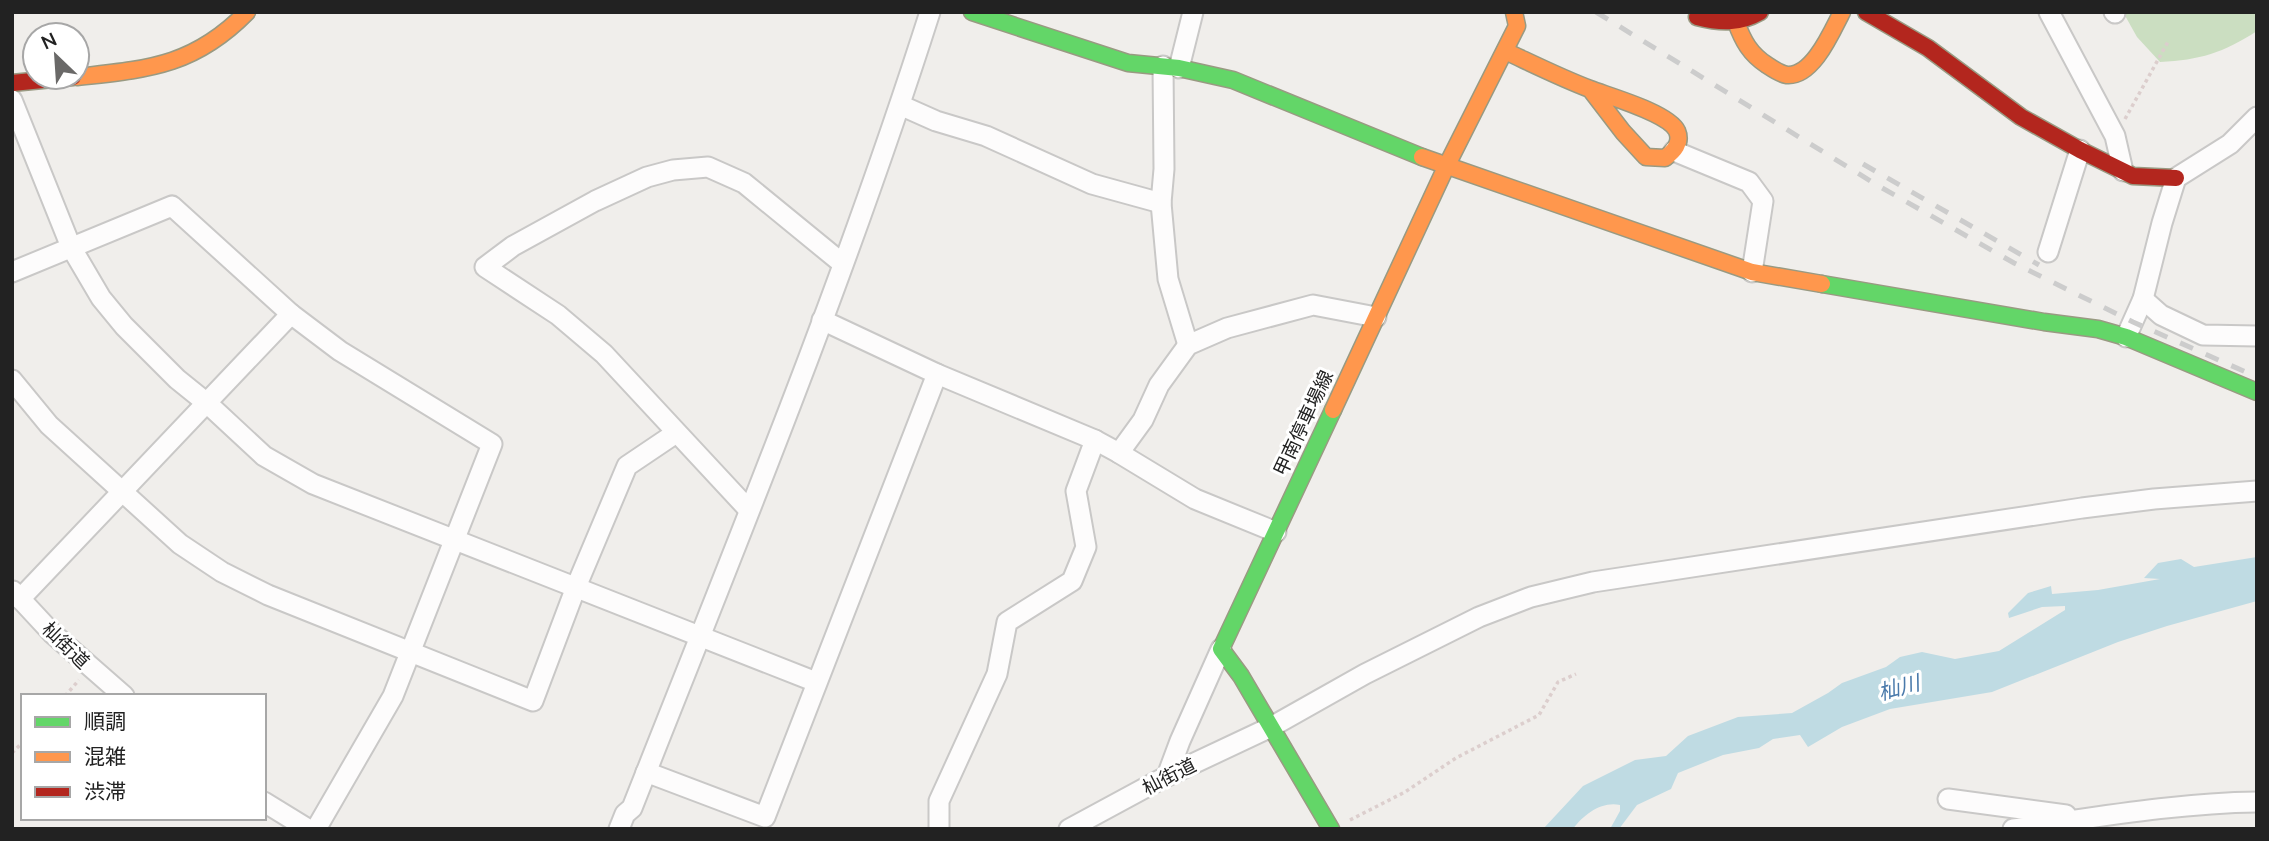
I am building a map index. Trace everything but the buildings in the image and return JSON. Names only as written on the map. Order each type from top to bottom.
[{"type":"street","points":[[91,75],[149,69],[173,63],[208,47],[247,12]]},
{"type":"street","points":[[619,829],[625,814],[632,808],[700,638],[822,320],[900,106],[930,12]]},
{"type":"street","points":[[972,12],[1128,63],[1171,67],[1233,80],[1446,167],[1752,271],[2098,329],[2126,337],[2257,392]]},
{"type":"street","points":[[1188,345],[1168,279],[1161,203],[1171,67],[1193,12]]},
{"type":"street","points":[[1694,15],[1716,23],[1749,19],[1760,12]]},
{"type":"street","points":[[1737,22],[1744,45],[1751,55],[1788,76],[1802,72],[1813,62],[1842,12]]},
{"type":"street","points":[[1866,12],[1928,48],[2021,117],[2133,176],[2176,178],[2230,144],[2257,117]]},
{"type":"street","points":[[2049,12],[2115,136],[2123,172]]},
{"type":"street","name":"甲南停車場線","points":[[1221,649],[1446,167],[1505,51],[1516,19]]},
{"type":"street","points":[[1505,51],[1668,120],[1677,131],[1678,142],[1674,152],[1665,158],[1646,157],[1619,128],[1590,89]]},
{"type":"street","points":[[12,100],[71,247],[101,298],[124,326],[177,379],[264,456],[313,484],[816,682]]},
{"type":"street","points":[[900,106],[936,121],[986,136],[1092,184],[1161,203]]},
{"type":"street","points":[[1619,128],[1621,117],[1627,108],[1636,107]]},
{"type":"street","points":[[2048,252],[2080,150]]},
{"type":"street","points":[[1674,152],[1749,182],[1763,201],[1752,271]]},
{"type":"street","points":[[749,509],[604,354],[558,315],[485,267],[513,246],[595,201],[647,177],[673,170],[708,167],[744,183],[843,264]]},
{"type":"street","points":[[2126,337],[2143,299],[2176,178]]},
{"type":"street","points":[[12,272],[172,206],[291,314],[340,352],[492,444],[393,696],[316,829]]},
{"type":"street","points":[[2143,299],[2161,315],[2203,335],[2257,336]]},
{"type":"street","points":[[1119,453],[1143,420],[1159,385],[1188,345],[1227,328],[1313,305],[1376,317]]},
{"type":"street","points":[[16,595],[124,491],[291,314]]},
{"type":"street","points":[[822,320],[937,374],[1095,440],[1195,499],[1276,532]]},
{"type":"street","points":[[646,772],[765,817],[937,374]]},
{"type":"street","points":[[12,380],[49,425],[180,544],[222,572],[268,595],[533,701],[576,587],[627,466],[676,433]]},
{"type":"street","points":[[939,829],[939,801],[997,674],[1007,622],[1072,581],[1086,547],[1076,491],[1095,440]]},
{"type":"street","name":"杣街道","points":[[1069,829],[1167,776],[1271,727],[1365,674],[1479,617],[1531,597],[1592,582],[2082,508],[2257,491]]},
{"type":"street","name":"杣街道","points":[[16,595],[52,633],[122,694]]},
{"type":"street","points":[[1167,776],[1221,649],[1241,676],[1331,829]]},
{"type":"street","points":[[1948,799],[2060,814],[2085,824]]},
{"type":"street","points":[[2013,829],[2085,824],[2221,804],[2257,802]]},
{"type":"street","points":[[266,803],[307,829]]},
{"type":"path","points":[[2115,136],[2169,40]]},
{"type":"path","points":[[67,694],[90,668]]},
{"type":"path","points":[[1346,823],[1405,792],[1455,758],[1539,715],[1558,682],[1576,674]]},
{"type":"green space","points":[[2123,12],[2257,12],[2257,31],[2211,54],[2160,62],[2137,37]]},
{"type":"water","name":"杣川","points":[[2257,557],[2257,601],[2118,642],[1992,692],[1890,709],[1842,727],[1808,747],[1800,735],[1773,739],[1759,748],[1723,755],[1678,773],[1671,789],[1637,805],[1619,829],[1610,829],[1620,811],[1620,805],[1613,804],[1594,810],[1582,818],[1573,829],[1543,829],[1583,786],[1635,760],[1666,756],[1688,736],[1738,717],[1792,713],[1842,683],[1886,667],[1900,657],[1922,652],[1955,659],[1999,651],[2065,610],[2065,606],[2042,607],[2009,618],[2008,613],[2028,593],[2051,586],[2052,594],[2098,590],[2160,579],[2144,578],[2158,563],[2181,559],[2194,567]]},
{"type":"railway","points":[[1596,12],[1877,185],[2014,263],[2133,322],[2257,377]]},
{"type":"railway","points":[[1863,164],[2039,265]]},
{"type":"traffic: fast","points":[[972,12],[1128,63],[1179,68],[1233,80],[1422,157]]},
{"type":"traffic: fast","points":[[1822,284],[2098,329],[2126,337],[2257,392]]},
{"type":"traffic: fast","points":[[1331,829],[1241,676],[1221,649],[1333,410]]},
{"type":"traffic: slow","points":[[91,75],[148,67],[189,54],[208,44],[247,12]]},
{"type":"traffic: slow","points":[[1333,410],[1446,167],[1517,26],[1514,12]]},
{"type":"traffic: slow","points":[[1736,22],[1752,52],[1774,70],[1787,75],[1796,74],[1813,61],[1842,12]]},
{"type":"traffic: slow","points":[[1505,51],[1568,80],[1663,118],[1677,131],[1678,143],[1674,150],[1665,158],[1646,157],[1590,89]]},
{"type":"traffic: slow","points":[[1422,157],[1752,272],[1822,284]]},
{"type":"traffic: jam","points":[[1697,17],[1729,21],[1745,19],[1760,12]]},
{"type":"traffic: jam","points":[[1866,12],[1928,48],[2021,117],[2080,150],[2133,176],[2176,178]]},
{"type":"traffic: jam","points":[[12,83],[21,82]]}]
